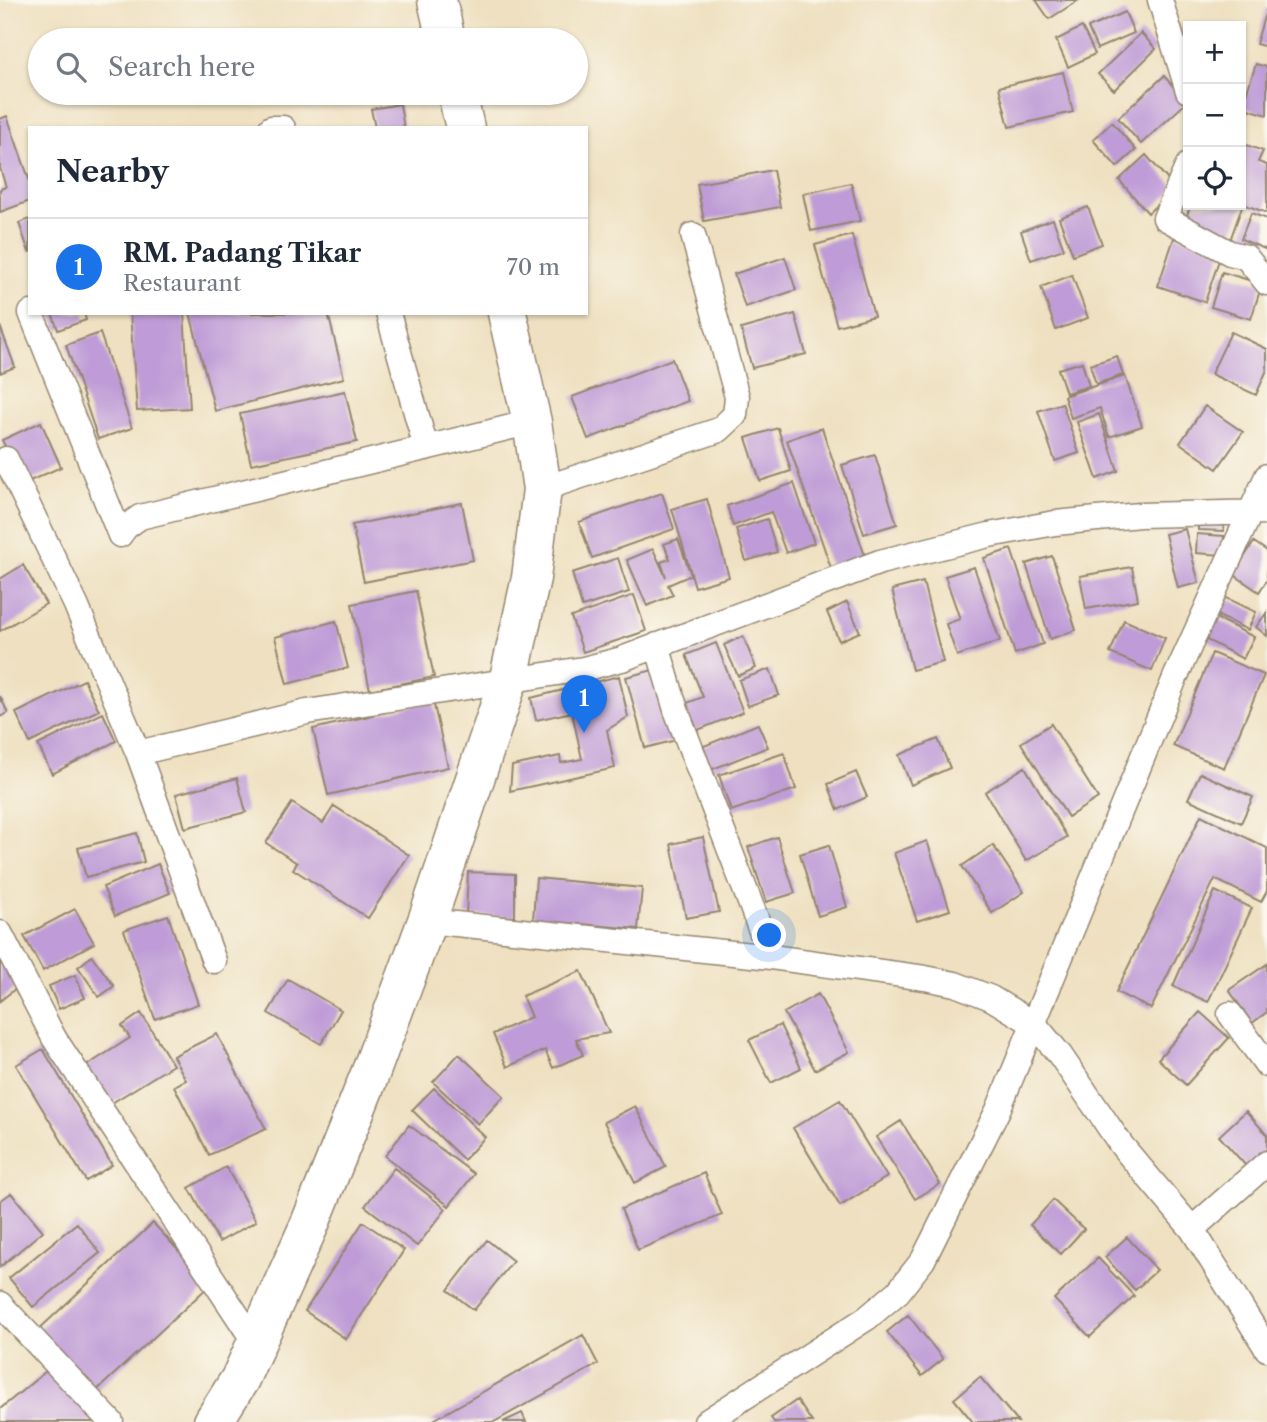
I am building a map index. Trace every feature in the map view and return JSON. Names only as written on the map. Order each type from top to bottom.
[{"type":"main road","points":[[460,105],[465,126]]},
{"type":"main road","points":[[213,1422],[240,1380],[309,1226],[427,920],[509,678],[531,578],[542,489],[532,422],[507,315]]},
{"type":"street","points":[[1160,0],[1186,84]]},
{"type":"street","points":[[1183,177],[1165,218],[1230,253],[1246,257],[1267,283]]},
{"type":"street","points":[[542,489],[719,430],[735,415],[737,397],[692,235]]},
{"type":"street","points":[[32,315],[120,535],[140,517],[532,422]]},
{"type":"street","points":[[389,315],[426,448]]},
{"type":"street","points":[[6,459],[76,604],[138,753],[214,961]]},
{"type":"street","points":[[706,1422],[867,1318],[898,1292],[923,1260],[959,1190],[1034,1024],[1175,678],[1258,512],[1267,476]]},
{"type":"street","points":[[138,753],[307,712],[509,678],[583,669],[622,659],[880,562],[989,535],[1055,523],[1140,515],[1258,512]]},
{"type":"street","points":[[657,645],[676,710],[771,957]]},
{"type":"street","points":[[427,920],[771,957],[955,984],[991,998],[1034,1024],[1060,1055],[1122,1146],[1192,1229],[1267,1349]]},
{"type":"street","points":[[0,933],[60,1048],[256,1344]]},
{"type":"street","points":[[1230,1014],[1267,1065]]},
{"type":"street","points":[[1192,1229],[1267,1163]]},
{"type":"street","points":[[0,1304],[111,1422]]},
{"type":"building","points":[[1036,0],[1079,0],[1049,19]]},
{"type":"building","points":[[1267,7],[1267,47],[1256,44]]},
{"type":"building","points":[[1125,12],[1134,33],[1097,49],[1088,28]]},
{"type":"building","points":[[1082,27],[1095,54],[1068,67],[1056,40]]},
{"type":"building","points":[[1141,33],[1156,49],[1114,90],[1098,74]]},
{"type":"building","points":[[1256,64],[1267,67],[1267,115],[1246,108],[1246,95]]},
{"type":"building","points":[[1063,72],[1073,112],[1009,127],[999,87]]},
{"type":"building","points":[[1164,76],[1183,97],[1183,106],[1141,144],[1118,118]]},
{"type":"building","points":[[400,105],[404,126],[375,126],[371,109]]},
{"type":"building","points":[[7,116],[28,176],[28,202],[0,212],[0,189],[6,187],[0,168],[0,119]]},
{"type":"building","points":[[1112,122],[1136,150],[1117,167],[1093,140]]},
{"type":"building","points":[[1246,145],[1263,151],[1258,162],[1267,165],[1267,213],[1246,205]]},
{"type":"building","points":[[1146,155],[1175,188],[1148,213],[1119,180]]},
{"type":"building","points":[[773,170],[780,207],[704,221],[697,184]]},
{"type":"building","points":[[851,183],[860,221],[811,231],[803,194]]},
{"type":"building","points":[[1088,207],[1102,244],[1073,255],[1059,218]]},
{"type":"building","points":[[1189,210],[1241,210],[1229,243],[1183,225]]},
{"type":"building","points":[[1251,213],[1267,219],[1267,250],[1241,239]]},
{"type":"building","points":[[1053,219],[1064,249],[1031,260],[1021,231]]},
{"type":"building","points":[[28,220],[28,249],[19,223]]},
{"type":"building","points":[[852,235],[874,316],[837,326],[815,245]]},
{"type":"building","points":[[1175,235],[1222,251],[1205,302],[1158,286]]},
{"type":"building","points":[[785,257],[796,290],[745,307],[734,274]]},
{"type":"building","points":[[1222,272],[1262,284],[1251,319],[1211,307]]},
{"type":"building","points":[[1072,275],[1088,318],[1056,330],[1041,287]]},
{"type":"building","points":[[795,314],[806,354],[752,368],[741,329]]},
{"type":"building","points":[[53,315],[85,315],[86,320],[58,330]]},
{"type":"building","points":[[130,315],[184,315],[190,408],[137,411]]},
{"type":"building","points":[[191,315],[328,315],[344,378],[215,411]]},
{"type":"building","points":[[0,326],[15,367],[0,373]]},
{"type":"building","points":[[1231,332],[1267,349],[1267,370],[1256,395],[1211,374]]},
{"type":"building","points":[[100,333],[132,428],[98,439],[66,345]]},
{"type":"building","points":[[1117,356],[1123,375],[1096,384],[1090,365]]},
{"type":"building","points":[[672,359],[688,401],[588,439],[572,397]]},
{"type":"building","points":[[1082,362],[1089,386],[1066,393],[1058,369]]},
{"type":"building","points":[[1125,376],[1142,426],[1109,437],[1100,408],[1071,418],[1064,396]]},
{"type":"building","points":[[345,391],[357,442],[251,464],[240,414]]},
{"type":"building","points":[[1062,403],[1079,453],[1055,461],[1038,411]]},
{"type":"building","points":[[1205,406],[1243,432],[1217,469],[1180,443]]},
{"type":"building","points":[[1099,414],[1118,471],[1097,479],[1077,422]]},
{"type":"building","points":[[41,422],[61,467],[23,484],[2,440]]},
{"type":"building","points":[[778,428],[791,471],[760,481],[746,438]]},
{"type":"building","points":[[822,428],[865,556],[831,568],[787,440]]},
{"type":"building","points":[[875,455],[897,524],[864,534],[842,465]]},
{"type":"building","points":[[794,483],[814,543],[786,553],[771,512],[733,526],[727,506]]},
{"type":"building","points":[[662,493],[674,529],[592,558],[579,522]]},
{"type":"building","points":[[707,499],[729,577],[695,587],[672,509]]},
{"type":"building","points":[[462,503],[473,560],[364,582],[352,525]]},
{"type":"building","points":[[767,519],[777,552],[746,561],[736,529]]},
{"type":"building","points":[[1198,523],[1224,523],[1224,531],[1198,530]]},
{"type":"building","points":[[1185,529],[1199,583],[1178,588],[1165,534]]},
{"type":"building","points":[[1197,534],[1224,536],[1223,555],[1196,553]]},
{"type":"building","points":[[678,539],[691,575],[668,585],[673,595],[647,606],[627,560],[653,549],[666,577],[661,562],[670,559],[664,544]]},
{"type":"building","points":[[1254,542],[1267,551],[1267,580],[1259,592],[1233,574]]},
{"type":"building","points":[[1011,549],[1043,644],[1015,654],[984,558]]},
{"type":"building","points":[[1052,556],[1076,630],[1050,639],[1026,564]]},
{"type":"building","points":[[618,558],[629,592],[582,607],[572,573]]},
{"type":"building","points":[[23,565],[46,604],[0,631],[0,579]]},
{"type":"building","points":[[974,567],[1000,641],[957,656],[946,624],[960,619],[945,576]]},
{"type":"building","points":[[1132,567],[1138,600],[1086,609],[1080,576]]},
{"type":"building","points":[[923,582],[943,662],[912,670],[892,590]]},
{"type":"building","points":[[416,591],[434,677],[370,690],[352,604]]},
{"type":"building","points":[[634,595],[646,631],[583,652],[571,617]]},
{"type":"building","points":[[1222,596],[1256,612],[1248,630],[1214,614]]},
{"type":"building","points":[[847,602],[860,632],[839,641],[827,612]]},
{"type":"building","points":[[1267,612],[1267,636],[1256,627]]},
{"type":"building","points":[[1216,618],[1254,637],[1243,659],[1205,639]]},
{"type":"building","points":[[1124,620],[1165,638],[1152,671],[1110,653]]},
{"type":"building","points":[[336,621],[348,668],[287,684],[275,637]]},
{"type":"building","points":[[743,636],[756,668],[738,676],[724,645]]},
{"type":"building","points":[[716,643],[743,712],[693,732],[682,705],[703,697],[686,655]]},
{"type":"building","points":[[1212,653],[1264,675],[1224,768],[1173,746]]},
{"type":"building","points":[[661,668],[680,739],[645,748],[626,677]]},
{"type":"building","points":[[770,669],[779,695],[748,706],[739,680]]},
{"type":"building","points":[[619,676],[628,717],[607,730],[615,768],[510,791],[512,766],[560,756],[561,763],[582,759],[572,712],[536,720],[531,698]]},
{"type":"building","points":[[84,680],[99,710],[30,743],[16,713]]},
{"type":"building","points":[[0,696],[8,713],[0,717]]},
{"type":"building","points":[[433,701],[448,767],[328,795],[313,729]]},
{"type":"building","points":[[103,713],[116,741],[52,774],[38,745]]},
{"type":"building","points":[[758,724],[768,747],[708,771],[699,748]]},
{"type":"building","points":[[1051,724],[1098,798],[1068,817],[1021,743]]},
{"type":"building","points":[[938,739],[950,768],[911,785],[899,755]]},
{"type":"building","points":[[784,753],[796,789],[731,811],[719,775]]},
{"type":"building","points":[[1025,767],[1067,837],[1026,861],[985,792]]},
{"type":"building","points":[[856,772],[867,797],[838,810],[828,784]]},
{"type":"building","points":[[1200,773],[1253,797],[1241,823],[1188,799]]},
{"type":"building","points":[[237,778],[246,812],[185,828],[176,794]]},
{"type":"building","points":[[292,803],[323,823],[334,806],[409,855],[368,918],[293,869],[297,863],[266,843]]},
{"type":"building","points":[[1201,815],[1267,848],[1267,891],[1261,902],[1215,879],[1151,1009],[1116,992]]},
{"type":"building","points":[[137,833],[144,862],[86,877],[78,848]]},
{"type":"building","points":[[703,837],[719,912],[686,918],[671,844]]},
{"type":"building","points":[[777,837],[795,893],[766,902],[748,847]]},
{"type":"building","points":[[927,841],[950,910],[917,921],[894,853]]},
{"type":"building","points":[[829,845],[847,907],[818,916],[800,854]]},
{"type":"building","points":[[993,845],[1024,892],[992,913],[962,866]]},
{"type":"building","points":[[158,864],[170,893],[115,916],[103,887]]},
{"type":"building","points":[[468,872],[515,874],[515,917],[466,915]]},
{"type":"building","points":[[536,878],[642,888],[638,929],[533,920]]},
{"type":"building","points":[[1215,891],[1252,908],[1208,1002],[1173,986]]},
{"type":"building","points":[[75,909],[94,943],[43,971],[24,936]]},
{"type":"building","points":[[168,915],[198,1004],[155,1019],[124,930]]},
{"type":"building","points":[[92,956],[114,986],[99,997],[78,967]]},
{"type":"building","points":[[0,957],[21,984],[0,1001]]},
{"type":"building","points":[[1267,964],[1267,1012],[1252,1023],[1229,990]]},
{"type":"building","points":[[581,971],[609,1033],[576,1039],[583,1055],[553,1068],[545,1050],[507,1067],[493,1034],[531,1017],[522,996]]},
{"type":"building","points":[[75,975],[85,998],[59,1009],[49,986]]},
{"type":"building","points":[[288,979],[341,1010],[321,1044],[268,1013]]},
{"type":"building","points":[[818,994],[849,1052],[815,1070],[784,1013]]},
{"type":"building","points":[[1200,1012],[1229,1038],[1186,1085],[1158,1059]]},
{"type":"building","points":[[141,1013],[173,1065],[107,1106],[83,1068],[130,1038],[122,1026]]},
{"type":"building","points":[[780,1025],[801,1068],[771,1083],[749,1040]]},
{"type":"building","points":[[217,1034],[266,1129],[209,1155],[174,1086],[186,1080],[173,1056]]},
{"type":"building","points":[[43,1049],[112,1165],[86,1181],[16,1065]]},
{"type":"building","points":[[459,1054],[504,1096],[478,1124],[433,1082]]},
{"type":"building","points":[[434,1088],[485,1137],[464,1160],[412,1110]]},
{"type":"building","points":[[840,1100],[887,1177],[840,1206],[793,1128]]},
{"type":"building","points":[[635,1106],[666,1167],[635,1183],[604,1122]]},
{"type":"building","points":[[1246,1111],[1267,1135],[1267,1149],[1247,1167],[1219,1136]]},
{"type":"building","points":[[901,1121],[940,1184],[915,1199],[876,1137]]},
{"type":"building","points":[[409,1125],[474,1174],[449,1206],[385,1156]]},
{"type":"building","points":[[226,1167],[256,1221],[219,1242],[189,1188]]},
{"type":"building","points":[[394,1168],[446,1209],[417,1246],[365,1206]]},
{"type":"building","points":[[704,1173],[722,1215],[638,1250],[621,1209]]},
{"type":"building","points":[[11,1193],[43,1231],[0,1267],[0,1201]]},
{"type":"building","points":[[1053,1200],[1084,1229],[1061,1254],[1030,1225]]},
{"type":"building","points":[[363,1222],[404,1250],[346,1339],[305,1311]]},
{"type":"building","points":[[77,1223],[100,1253],[33,1307],[9,1278]]},
{"type":"building","points":[[153,1223],[210,1285],[94,1393],[37,1331]]},
{"type":"building","points":[[1127,1237],[1157,1270],[1135,1290],[1105,1257]]},
{"type":"building","points":[[487,1240],[513,1261],[474,1310],[448,1290]]},
{"type":"building","points":[[1098,1258],[1134,1296],[1090,1337],[1054,1299]]},
{"type":"building","points":[[908,1315],[943,1359],[922,1376],[887,1332]]},
{"type":"building","points":[[583,1335],[598,1364],[494,1422],[430,1422]]},
{"type":"building","points":[[51,1367],[96,1422],[0,1422],[0,1409]]},
{"type":"building","points":[[980,1377],[1018,1422],[973,1422],[954,1399]]},
{"type":"building","points":[[797,1400],[812,1422],[774,1422],[771,1418]]},
{"type":"building","points":[[522,1413],[526,1422],[503,1422]]},
{"type":"place","name":"RM. Padang Tikar","points":[[584,733]]}]
